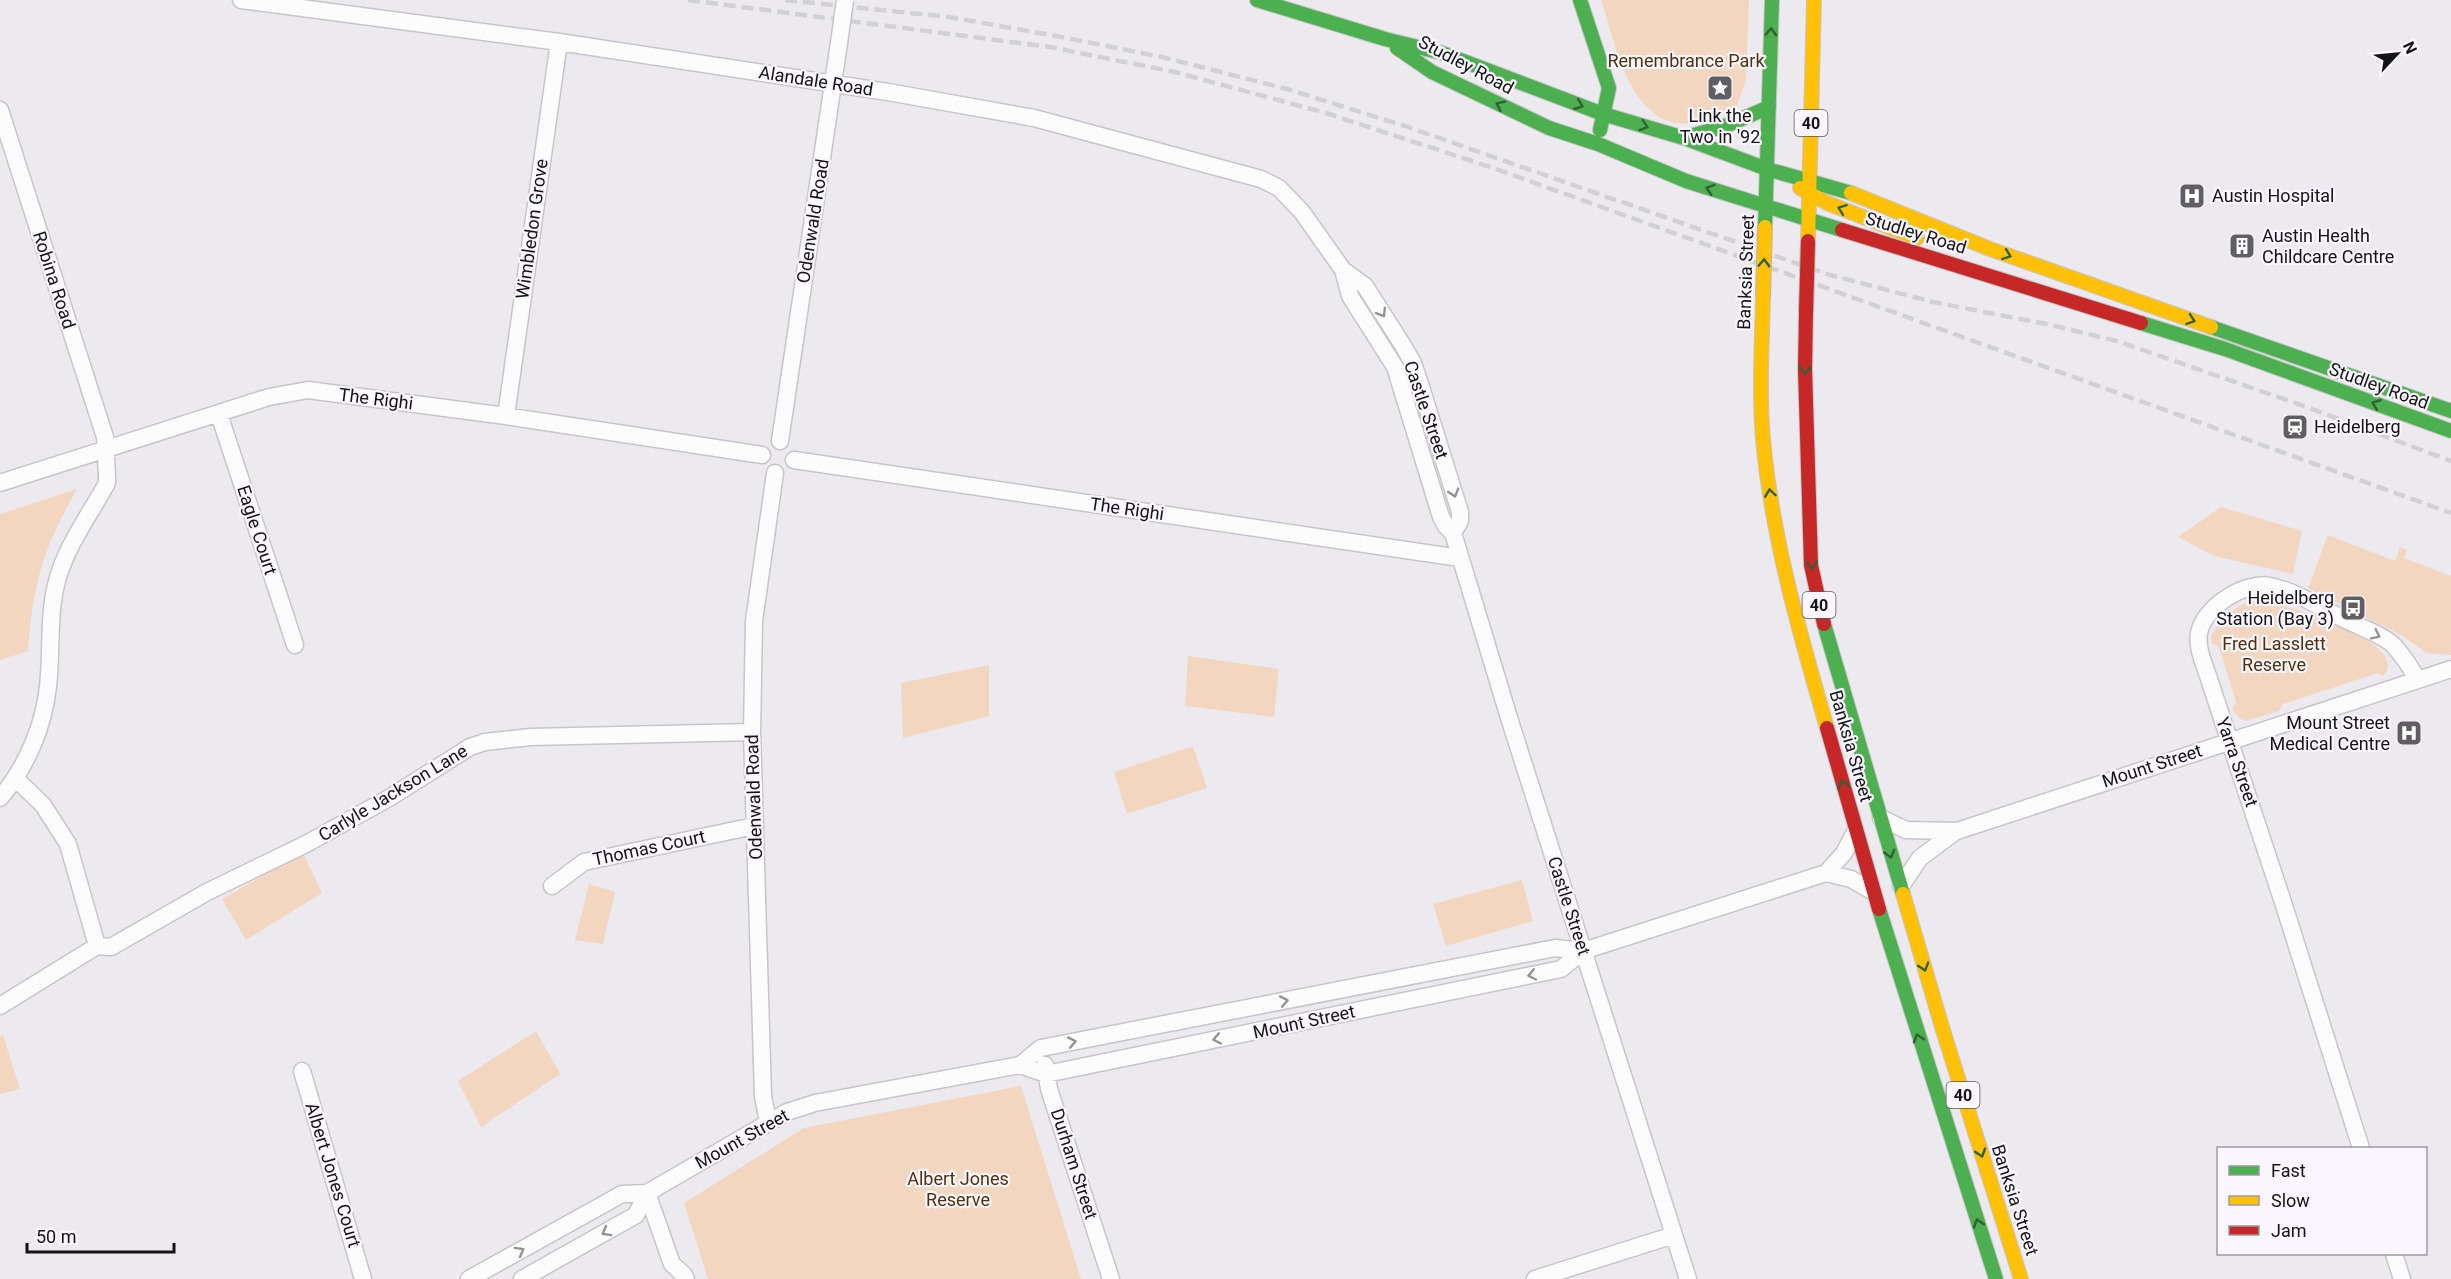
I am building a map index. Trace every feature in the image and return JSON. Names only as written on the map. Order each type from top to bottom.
[{"type":"main road","name":"Studley Road","points":[[1257,0],[1385,39],[1442,53],[1603,114],[1684,138],[1808,187],[1846,191],[2073,279],[2451,411]]},
{"type":"main road","points":[[1580,0],[1609,88],[1598,144]]},
{"type":"main road","name":"40","points":[[1766,206],[1772,0]]},
{"type":"main road","name":"40","points":[[1807,219],[1814,0]]},
{"type":"main road","name":"Studley Road","points":[[1385,39],[1432,72],[1549,128],[1598,144],[1686,181],[2225,349],[2451,431]]},
{"type":"main road","points":[[1684,138],[1728,125],[1769,107]]},
{"type":"main road","points":[[1808,187],[1833,205],[1916,237],[1948,262]]},
{"type":"main road","name":"Banksia Street","points":[[1766,206],[1762,418],[1777,539],[1874,893],[1996,1279]]},
{"type":"main road","name":"Banksia Street","points":[[1807,219],[1804,369],[1811,565],[1826,632],[1900,887],[2021,1279]]},
{"type":"main road","points":[[1911,252],[1921,222]]},
{"type":"street","name":"Alandale Road","points":[[241,0],[559,42],[833,84],[1034,118],[1261,178],[1279,188],[1302,212],[1343,270]]},
{"type":"street","name":"Odenwald Road","points":[[780,441],[845,0]]},
{"type":"street","name":"Wimbledon Grove","points":[[506,416],[559,42]]},
{"type":"street","name":"Robina Road","points":[[0,110],[105,437],[107,483],[65,557],[55,586],[48,687],[42,719],[16,779],[0,798]]},
{"type":"street","name":"Castle Street","points":[[1343,270],[1365,286],[1413,363],[1460,512],[1460,521],[1453,533],[1460,558],[1688,1279]]},
{"type":"street","name":"The Righi","points":[[0,483],[269,397],[308,390],[506,416],[762,455]]},
{"type":"street","name":"Eagle Court","points":[[219,414],[295,645]]},
{"type":"street","points":[[780,441],[790,448],[794,460],[787,470],[776,473],[765,467],[762,455],[768,444],[780,441]]},
{"type":"street","name":"The Righi","points":[[794,460],[1460,558]]},
{"type":"street","name":"Odenwald Road","points":[[768,1122],[763,1095],[752,732],[754,621],[776,473]]},
{"type":"street","name":"Yarra Street","points":[[2360,1147],[2229,741],[2199,638],[2202,625],[2230,595],[2246,588],[2268,586],[2288,592],[2385,639],[2396,648],[2418,680]]},
{"type":"street","name":"Mount Street","points":[[1900,887],[1920,858],[1957,831],[2451,669]]},
{"type":"street","name":"Carlyle Jackson Lane","points":[[0,1006],[97,946],[111,947],[207,892],[306,844],[389,798],[470,747],[485,742],[530,737],[752,732]]},
{"type":"street","points":[[16,779],[43,805],[68,844],[97,946]]},
{"type":"street","name":"Mount Street","points":[[1880,817],[1906,830],[1957,831]]},
{"type":"street","name":"Thomas Court","points":[[552,886],[584,862],[754,826]]},
{"type":"street","points":[[1856,830],[1844,853],[1826,873],[1851,879],[1874,893]]},
{"type":"street","name":"Mount Street","points":[[1020,1065],[1046,1074],[1561,969],[1583,951],[1826,873]]},
{"type":"street","name":"Mount Street","points":[[469,1279],[622,1194],[647,1193],[768,1122],[787,1112],[815,1103],[1020,1065],[1041,1048],[1554,948],[1583,951]]},
{"type":"street","name":"Durham Street","points":[[1041,1048],[1046,1074],[1111,1279]]},
{"type":"street","name":"Albert Jones Court","points":[[302,1071],[363,1279]]},
{"type":"street","points":[[647,1193],[669,1271],[684,1275],[686,1279]]},
{"type":"street","name":"Mount Street","points":[[522,1279],[636,1215],[647,1193]]},
{"type":"street","points":[[1535,1279],[1674,1235]]},
{"type":"street","points":[[2394,1255],[2402,1279]]},
{"type":"green space","name":"Remembrance Park","points":[[1601,0],[1749,0],[1746,80],[1736,109],[1697,123],[1674,123],[1656,115],[1641,101],[1630,83],[1613,40]]},
{"type":"green space","points":[[77,489],[56,530],[42,567],[33,605],[28,651],[0,660],[0,514]]},
{"type":"green space","points":[[2221,507],[2302,531],[2293,574],[2214,556],[2178,537]]},
{"type":"green space","points":[[2328,535],[2395,561],[2400,547],[2407,550],[2404,558],[2451,576],[2451,655],[2427,653],[2401,635],[2308,588]]},
{"type":"green space","name":"Fred Lasslett Reserve","points":[[2255,601],[2283,605],[2321,618],[2358,635],[2381,651],[2387,660],[2386,673],[2384,676],[2378,673],[2283,704],[2279,711],[2246,721],[2239,718],[2232,709],[2236,702],[2219,647],[2212,643],[2211,637],[2228,613]]},
{"type":"green space","points":[[1188,656],[1279,669],[1274,717],[1185,706]]},
{"type":"green space","points":[[989,665],[989,716],[903,738],[901,683]]},
{"type":"green space","points":[[1193,746],[1207,788],[1127,814],[1114,772]]},
{"type":"green space","points":[[303,853],[322,893],[246,940],[222,899]]},
{"type":"green space","points":[[1522,880],[1533,921],[1446,946],[1433,904]]},
{"type":"green space","points":[[589,884],[615,892],[603,944],[575,940]]},
{"type":"green space","points":[[536,1031],[560,1074],[481,1127],[458,1081]]},
{"type":"green space","points":[[3,1035],[20,1089],[0,1094],[0,1036]]},
{"type":"green space","name":"Albert Jones Reserve","points":[[1021,1086],[1081,1279],[708,1279],[684,1203],[804,1128]]},
{"type":"railway","points":[[688,0],[1050,47],[1175,72],[1326,113],[1496,169],[2451,513]]},
{"type":"railway","points":[[785,0],[949,17],[1162,57],[1287,89],[1405,126],[1830,275],[1933,302],[2046,324],[2117,341],[2301,405],[2451,461]]},
{"type":"traffic: fast","points":[[1257,0],[1385,39],[1442,53],[1603,114],[1684,138],[1767,169],[1851,193]]},
{"type":"traffic: fast","points":[[1580,0],[1609,88],[1600,130]]},
{"type":"traffic: fast","points":[[1765,227],[1772,0]]},
{"type":"traffic: fast","points":[[1397,48],[1432,72],[1549,128],[1598,144],[1686,181],[1842,230]]},
{"type":"traffic: fast","points":[[1684,138],[1728,125],[1769,107]]},
{"type":"traffic: fast","points":[[2141,323],[2225,349],[2451,431]]},
{"type":"traffic: fast","points":[[2211,327],[2451,411]]},
{"type":"traffic: fast","points":[[1824,624],[1903,894]]},
{"type":"traffic: fast","points":[[1879,909],[1996,1279]]},
{"type":"traffic: slow","points":[[1808,241],[1814,0]]},
{"type":"traffic: slow","points":[[1800,188],[1827,203],[1917,238]]},
{"type":"traffic: slow","points":[[1851,193],[1990,249],[2211,327]]},
{"type":"traffic: slow","points":[[1763,298],[1765,227]]},
{"type":"traffic: slow","points":[[1763,298],[1761,404],[1767,476],[1788,585],[1827,728]]},
{"type":"traffic: slow","points":[[1903,894],[2021,1279]]},
{"type":"traffic: jam","points":[[1842,230],[2141,323]]},
{"type":"traffic: jam","points":[[1806,312],[1808,241]]},
{"type":"traffic: jam","points":[[1806,312],[1805,369],[1811,565],[1824,624]]},
{"type":"traffic: jam","points":[[1827,728],[1879,909]]},
{"type":"place","name":"Link the Two in '92","points":[[1720,88]]},
{"type":"place","name":"Austin Hospital","points":[[2192,196]]},
{"type":"place","name":"Austin Health Childcare Centre","points":[[2242,246]]},
{"type":"place","name":"Heidelberg","points":[[2295,427]]},
{"type":"place","name":"Heidelberg Station (Bay 3)","points":[[2353,608]]},
{"type":"place","name":"Mount Street Medical Centre","points":[[2409,733]]}]
